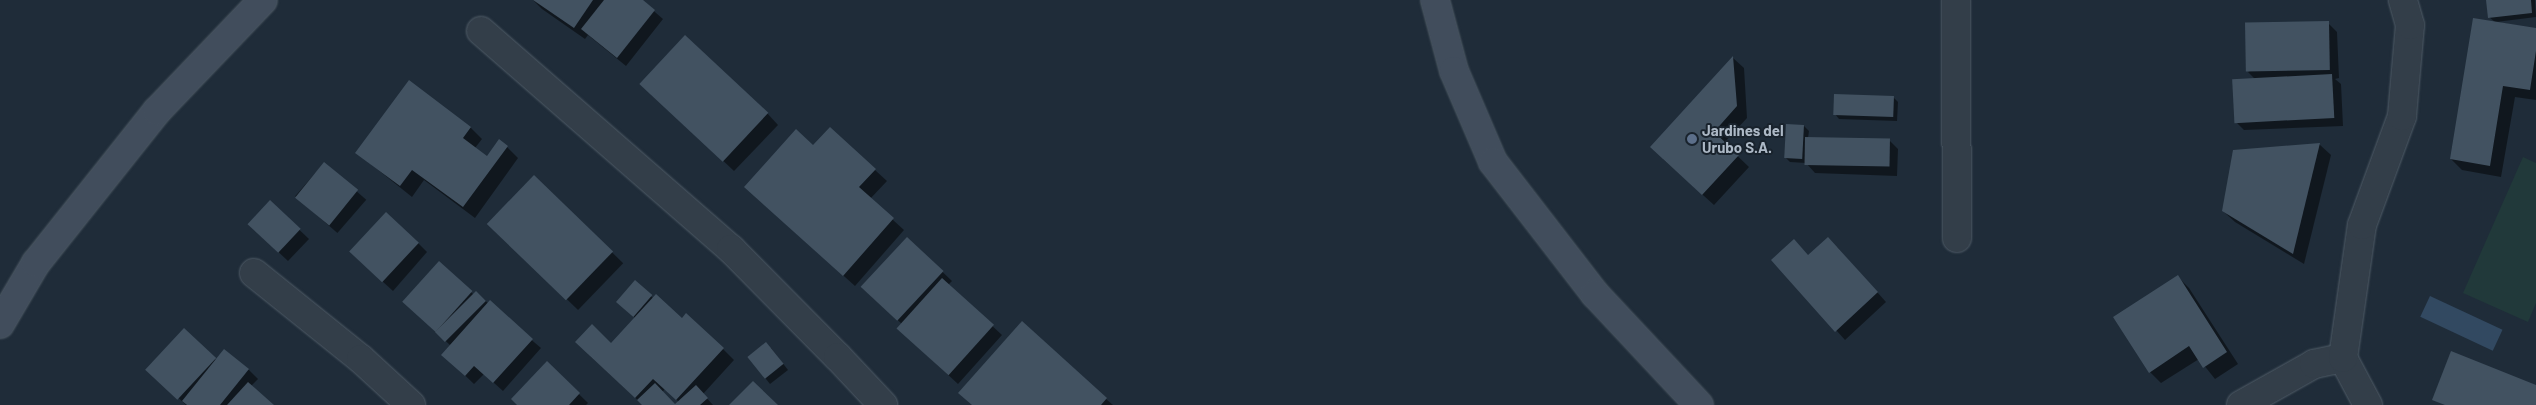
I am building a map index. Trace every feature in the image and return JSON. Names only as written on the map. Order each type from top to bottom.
[{"type":"main road","points":[[0,324],[36,262],[157,111],[263,0]]},
{"type":"main road","points":[[1435,0],[1454,71],[1493,162],[1595,294],[1699,405]]},
{"type":"street","points":[[1956,0],[1958,238]]},
{"type":"street","points":[[2368,405],[2343,358],[2362,225],[2402,116],[2410,25],[2402,0]]},
{"type":"street","points":[[481,31],[731,249],[883,405]]},
{"type":"street","points":[[254,273],[361,359],[411,405]]},
{"type":"street","points":[[2241,405],[2314,364],[2343,358]]},
{"type":"green space","points":[[2523,157],[2536,163],[2536,303],[2528,322],[2463,293]]},
{"type":"water","points":[[2430,296],[2503,330],[2493,351],[2420,317]]},
{"type":"building","points":[[533,0],[593,0],[574,28]]},
{"type":"building","points":[[604,0],[643,0],[655,10],[617,58],[581,29]]},
{"type":"building","points":[[2486,0],[2531,0],[2532,13],[2488,18]]},
{"type":"building","points":[[2473,18],[2536,28],[2536,51],[2530,90],[2503,86],[2490,166],[2450,159]]},
{"type":"building","points":[[2329,21],[2330,70],[2246,71],[2245,22]]},
{"type":"building","points":[[685,35],[768,113],[723,162],[639,84]]},
{"type":"building","points":[[1733,56],[1737,106],[1714,132],[1739,155],[1702,195],[1650,147]]},
{"type":"building","points":[[2332,74],[2334,118],[2234,123],[2232,79]]},
{"type":"building","points":[[409,80],[471,127],[463,138],[487,156],[499,139],[508,146],[463,207],[412,170],[400,186],[355,153]]},
{"type":"building","points":[[1834,94],[1894,96],[1893,117],[1833,115]]},
{"type":"building","points":[[1786,124],[1804,125],[1802,159],[1784,158]]},
{"type":"building","points":[[830,127],[876,169],[859,187],[894,218],[843,276],[744,187],[796,129],[813,145]]},
{"type":"building","points":[[1805,137],[1890,138],[1889,166],[1805,165]]},
{"type":"building","points":[[2320,143],[2293,254],[2222,211],[2233,150]]},
{"type":"building","points":[[324,162],[358,190],[329,225],[295,198]]},
{"type":"building","points":[[534,175],[613,251],[566,300],[487,224]]},
{"type":"building","points":[[270,200],[301,229],[278,253],[247,224]]},
{"type":"building","points":[[386,212],[419,243],[382,282],[349,251]]},
{"type":"building","points":[[907,237],[944,271],[897,321],[861,287]]},
{"type":"building","points":[[1828,237],[1878,292],[1835,332],[1771,260],[1794,239],[1808,255]]},
{"type":"building","points":[[439,261],[472,291],[436,332],[402,302]]},
{"type":"building","points":[[2178,275],[2227,352],[2203,368],[2189,346],[2149,373],[2113,317]]},
{"type":"building","points":[[942,278],[994,325],[949,375],[896,329]]},
{"type":"building","points":[[635,280],[652,295],[633,317],[616,302]]},
{"type":"building","points":[[476,291],[486,301],[445,342],[435,332]]},
{"type":"building","points":[[656,294],[682,318],[686,313],[724,348],[676,400],[653,379],[635,398],[575,342],[592,324],[611,343]]},
{"type":"building","points":[[490,300],[533,339],[493,383],[474,366],[465,376],[441,355]]},
{"type":"building","points":[[1022,321],[1107,398],[1101,405],[972,405],[958,393]]},
{"type":"building","points":[[184,328],[216,358],[177,400],[145,370]]},
{"type":"building","points":[[766,342],[784,364],[765,379],[747,357]]},
{"type":"building","points":[[224,349],[249,369],[220,405],[187,405],[182,401]]},
{"type":"building","points":[[2451,351],[2536,385],[2536,405],[2445,405],[2432,400]]},
{"type":"building","points":[[547,361],[580,393],[569,405],[517,405],[511,399]]},
{"type":"building","points":[[753,381],[778,405],[729,405]]},
{"type":"building","points":[[248,382],[274,405],[227,405]]},
{"type":"building","points":[[655,383],[675,404],[696,385],[708,398],[700,405],[642,405],[637,400]]},
{"type":"place","name":"Jardines del Urubo S.A.","points":[[1692,139]]}]
